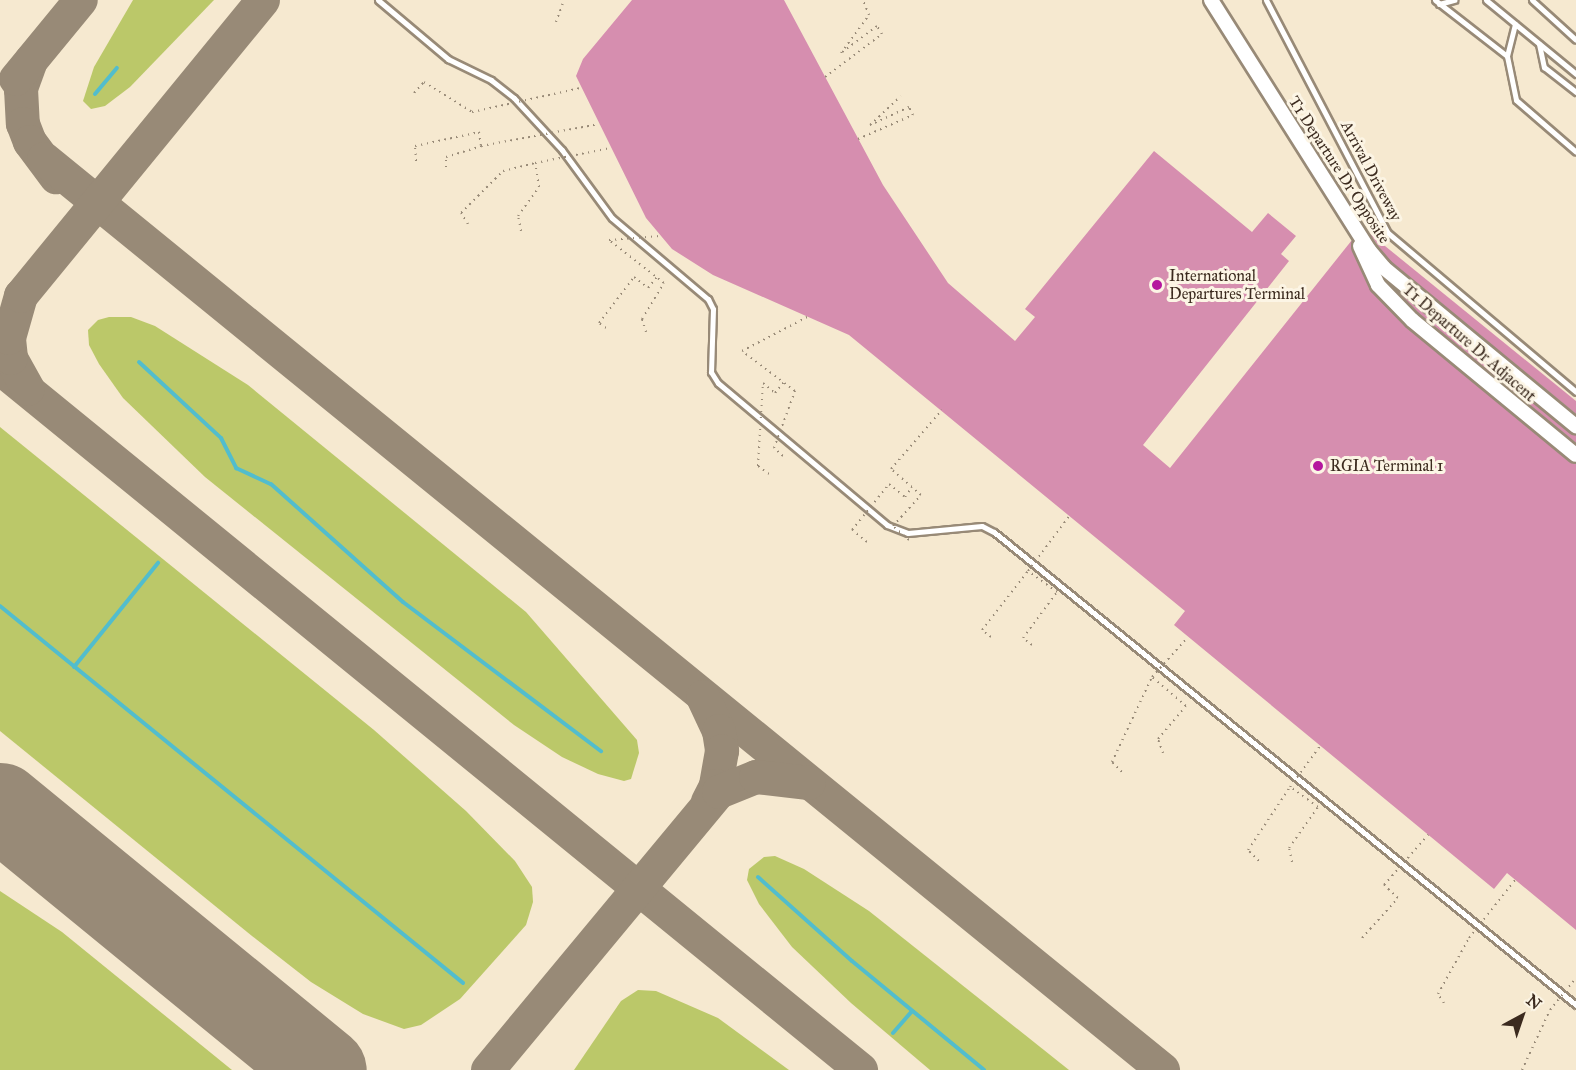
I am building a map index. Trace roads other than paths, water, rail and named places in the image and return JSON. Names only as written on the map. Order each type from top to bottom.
[{"type":"street","name":"T1 Departure Dr Opposite","points":[[1211,0],[1342,209],[1384,268],[1576,426]]},
{"type":"street","name":"T1 Departure Dr Adjacent","points":[[1342,209],[1378,285],[1412,320],[1576,455]]},
{"type":"lane","points":[[378,0],[448,59],[490,80],[514,98],[562,150],[612,218],[708,298],[713,309],[713,377],[816,466],[900,532],[982,526],[994,532],[1576,1005]]},
{"type":"lane","name":"Arrival Driveway","points":[[1266,0],[1388,233],[1576,392]]},
{"type":"lane","points":[[1437,2],[1454,0]]},
{"type":"lane","points":[[1486,0],[1576,74]]},
{"type":"lane","points":[[1532,0],[1576,40]]},
{"type":"lane","points":[[1437,2],[1507,56]]},
{"type":"lane","points":[[1515,24],[1507,56],[1516,100],[1576,152]]},
{"type":"lane","points":[[1539,44],[1544,67],[1576,92]]},
{"type":"waterway","points":[[95,94],[117,68]]},
{"type":"waterway","points":[[139,362],[221,438],[236,468],[271,484],[403,602],[601,751]]},
{"type":"waterway","points":[[74,667],[158,563]]},
{"type":"waterway","points":[[0,606],[463,983]]},
{"type":"waterway","points":[[758,877],[852,961],[984,1070]]},
{"type":"waterway","points":[[893,1033],[912,1011]]},
{"type":"place","name":"International Departures Terminal","points":[[1157,285]]},
{"type":"place","name":"RGIA Terminal 1","points":[[1318,466]]}]
